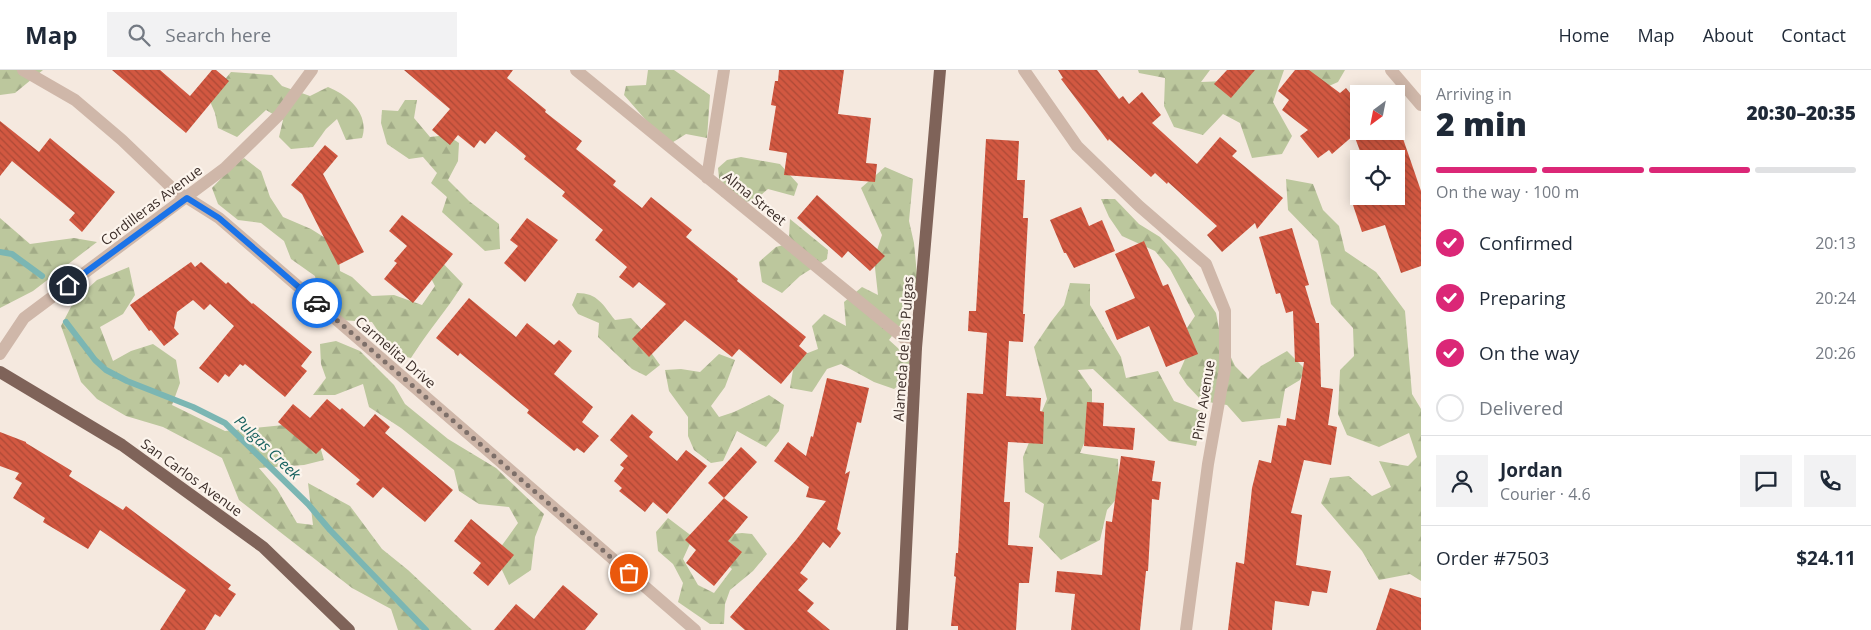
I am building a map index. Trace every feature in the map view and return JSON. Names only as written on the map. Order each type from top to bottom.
[{"type":"main road","name":"Alameda de las Pulgas","points":[[902,630],[916,348],[940,70]]},
{"type":"main road","name":"San Carlos Avenue","points":[[0,372],[122,445],[263,548],[349,630]]},
{"type":"street","name":"Carmelita Drive","points":[[23,70],[76,100],[173,189],[226,225],[695,630]]},
{"type":"street","name":"Cordilleras Avenue","points":[[0,354],[24,318],[225,168],[279,115],[312,70]]},
{"type":"street","name":"Alma Street","points":[[576,70],[916,348]]},
{"type":"street","points":[[707,178],[724,70]]},
{"type":"street","name":"Pine Avenue","points":[[1024,70],[1077,146],[1139,206],[1206,264],[1226,311],[1225,368],[1208,464],[1186,630]]},
{"type":"street","points":[[1391,70],[1421,105]]},
{"type":"green space","points":[[0,70],[43,70],[15,93],[0,95]]},
{"type":"green space","points":[[648,70],[674,70],[710,95],[707,138],[686,134],[670,144],[651,126],[624,95],[626,86],[646,85]]},
{"type":"green space","points":[[1138,70],[1210,70],[1201,82],[1226,81],[1238,70],[1284,70],[1273,102],[1292,136],[1282,154],[1252,158],[1240,123],[1223,114],[1203,135],[1174,127],[1164,106],[1165,78],[1139,73]]},
{"type":"green space","points":[[1307,70],[1345,70],[1338,82],[1320,90]]},
{"type":"green space","points":[[231,72],[272,75],[282,86],[310,96],[328,87],[336,91],[350,100],[360,113],[364,129],[362,138],[346,140],[337,119],[326,129],[313,147],[291,149],[279,137],[283,120],[266,110],[237,137],[218,128],[215,113],[209,99]]},
{"type":"green space","points":[[405,100],[417,100],[414,118],[430,137],[447,135],[459,143],[458,161],[448,180],[469,201],[499,224],[500,249],[485,251],[442,212],[447,197],[431,183],[437,173],[423,157],[409,159],[387,144],[381,123],[382,110],[398,111]]},
{"type":"green space","points":[[741,157],[780,164],[798,184],[794,196],[768,189],[755,200],[734,204],[721,196],[718,168],[727,160]]},
{"type":"green space","points":[[244,158],[261,171],[270,197],[283,217],[311,229],[338,246],[340,271],[352,277],[372,296],[394,295],[422,305],[435,286],[420,257],[432,252],[463,284],[411,358],[393,354],[372,322],[323,319],[315,276],[291,259],[284,241],[261,223],[238,220],[218,204],[212,188],[230,169]]},
{"type":"green space","points":[[885,167],[913,179],[909,221],[914,243],[917,275],[914,297],[906,317],[889,340],[910,359],[905,380],[894,389],[874,382],[841,364],[827,369],[812,392],[790,388],[795,358],[818,349],[812,326],[824,314],[846,326],[844,302],[862,287],[878,295],[874,259],[882,235],[861,188]]},
{"type":"green space","points":[[1286,179],[1313,184],[1323,210],[1339,226],[1345,251],[1376,272],[1405,311],[1412,394],[1421,409],[1421,581],[1410,574],[1379,580],[1362,551],[1321,503],[1330,478],[1349,476],[1372,496],[1391,487],[1379,461],[1408,466],[1417,457],[1409,433],[1379,447],[1347,435],[1338,414],[1340,370],[1354,356],[1353,328],[1331,304],[1318,241],[1288,210]]},
{"type":"green space","points":[[1101,199],[1115,199],[1139,224],[1160,237],[1179,258],[1216,313],[1220,334],[1235,366],[1248,379],[1261,366],[1287,351],[1305,369],[1300,380],[1285,389],[1280,418],[1242,422],[1227,405],[1202,401],[1187,385],[1179,373],[1189,350],[1183,334],[1195,316],[1170,269],[1155,251],[1122,236],[1109,217]]},
{"type":"green space","points":[[0,218],[30,244],[74,238],[97,242],[33,291],[0,308]]},
{"type":"green space","points":[[790,219],[828,250],[827,259],[800,276],[782,293],[762,282],[759,262],[776,247],[794,242],[789,236]]},
{"type":"green space","points":[[129,267],[135,295],[123,314],[100,327],[113,361],[131,351],[153,344],[176,360],[180,383],[172,405],[225,431],[294,424],[319,443],[324,460],[304,465],[259,468],[277,489],[297,523],[313,525],[308,483],[350,506],[382,549],[408,570],[472,630],[398,630],[391,609],[352,588],[239,500],[222,458],[163,427],[126,416],[97,399],[81,382],[61,326],[74,301],[97,280]]},
{"type":"green space","points":[[1070,283],[1090,284],[1090,305],[1121,357],[1126,378],[1158,371],[1174,401],[1204,412],[1196,446],[1169,441],[1093,369],[1078,370],[1092,390],[1092,424],[1080,453],[1118,459],[1119,496],[1107,510],[1100,540],[1061,560],[1039,537],[1044,504],[1025,492],[1023,457],[1047,399],[1034,347],[1064,305]]},
{"type":"green space","points":[[577,293],[590,295],[595,298],[615,320],[631,318],[643,331],[647,347],[660,365],[646,376],[632,369],[598,337],[599,323],[578,314],[572,305]]},
{"type":"green space","points":[[336,341],[360,351],[394,385],[405,404],[448,439],[496,468],[544,514],[535,537],[531,570],[509,585],[495,555],[518,523],[509,507],[479,504],[459,491],[454,470],[401,428],[369,407],[363,384],[335,395],[313,395],[326,378],[321,364],[320,344]]},
{"type":"green space","points":[[719,354],[735,360],[725,387],[711,406],[719,417],[769,395],[784,405],[779,431],[766,447],[737,431],[723,461],[711,463],[694,450],[688,436],[688,417],[669,391],[665,370],[681,369],[700,372]]},
{"type":"green space","points":[[668,518],[693,537],[683,559],[698,585],[714,593],[732,569],[721,559],[724,535],[752,534],[767,554],[753,571],[730,590],[725,604],[724,624],[710,624],[678,602],[683,583],[673,564],[658,551],[656,532]]},
{"type":"building","points":[[112,70],[160,70],[190,96],[212,70],[216,70],[229,81],[186,133]]},
{"type":"building","points":[[404,70],[513,70],[507,78],[546,110],[545,112],[582,141],[576,149],[616,181],[613,185],[642,208],[651,197],[692,230],[686,237],[806,337],[799,346],[807,353],[781,384],[739,349],[732,357],[685,320],[649,357],[632,339],[666,304],[639,282],[633,288],[619,277],[627,267],[595,240],[603,230],[562,196],[565,192],[524,159],[526,156],[496,131],[485,144],[480,140],[474,148],[458,135],[450,145],[432,130],[450,109]]},
{"type":"building","points":[[779,70],[844,70],[838,114],[871,118],[866,163],[877,164],[875,182],[784,175],[787,153],[769,150],[776,106],[771,105]]},
{"type":"building","points":[[1058,70],[1097,70],[1119,99],[1123,96],[1129,104],[1142,92],[1161,115],[1152,123],[1197,164],[1220,137],[1237,151],[1232,156],[1283,198],[1257,229],[1255,223],[1222,252],[1207,235],[1217,226],[1168,182],[1167,184],[1155,173],[1151,177],[1109,139],[1108,141],[1061,79],[1063,78]]},
{"type":"building","points":[[1227,70],[1255,70],[1231,98],[1214,84]]},
{"type":"building","points":[[1295,70],[1309,70],[1340,93],[1346,88],[1350,93],[1350,138],[1332,154],[1329,150],[1318,158],[1300,136],[1308,130],[1282,110],[1289,100],[1278,91]]},
{"type":"building","points":[[0,121],[39,152],[50,138],[115,192],[82,232],[69,220],[75,213],[12,161],[0,176]]},
{"type":"building","points":[[986,139],[1019,141],[1017,180],[1025,180],[1023,218],[1028,218],[1023,342],[1009,341],[1006,396],[1041,398],[1040,411],[1044,412],[1043,444],[1008,442],[1004,502],[1010,502],[1008,545],[1033,547],[1029,583],[1019,583],[1016,630],[958,630],[958,626],[951,626],[956,577],[954,576],[956,553],[958,553],[967,393],[983,394],[987,333],[968,331],[969,311],[976,311]]},
{"type":"building","points":[[1356,140],[1403,140],[1421,191],[1421,266],[1401,273],[1385,225],[1362,232],[1353,205],[1405,205],[1405,150],[1360,150]]},
{"type":"building","points":[[325,145],[338,156],[323,174],[364,252],[338,265],[302,194],[291,185]]},
{"type":"building","points":[[817,195],[885,256],[870,271],[848,251],[842,258],[797,218]]},
{"type":"building","points":[[1081,207],[1089,226],[1102,220],[1115,251],[1074,268],[1066,253],[1064,253],[1050,220]]},
{"type":"building","points":[[402,215],[453,254],[413,303],[384,279],[397,263],[394,261],[407,246],[389,231]]},
{"type":"building","points":[[527,218],[558,240],[525,282],[504,263],[518,246],[510,240]]},
{"type":"building","points":[[1292,228],[1309,285],[1305,286],[1316,323],[1319,323],[1321,387],[1333,389],[1328,425],[1337,427],[1331,465],[1304,460],[1291,513],[1302,515],[1296,565],[1331,571],[1327,593],[1312,591],[1309,606],[1275,601],[1272,630],[1228,630],[1236,562],[1244,564],[1252,488],[1259,460],[1271,463],[1278,425],[1286,426],[1287,418],[1295,420],[1304,362],[1295,362],[1293,311],[1286,313],[1280,293],[1276,294],[1259,237]]},
{"type":"building","points":[[1144,241],[1163,286],[1168,284],[1198,354],[1166,367],[1149,326],[1117,340],[1105,311],[1135,298],[1115,254]]},
{"type":"building","points":[[191,262],[195,267],[201,262],[226,284],[228,282],[252,304],[312,352],[301,366],[307,371],[285,397],[245,364],[243,366],[240,364],[229,377],[225,374],[218,383],[199,368],[234,326],[210,304],[204,310],[193,300],[177,312],[174,328],[179,334],[164,346],[151,330],[149,331],[130,305]]},
{"type":"building","points":[[469,298],[516,337],[527,323],[554,345],[559,340],[572,351],[554,374],[593,407],[582,422],[599,436],[584,453],[577,448],[574,451],[527,413],[529,410],[460,353],[458,356],[436,338]]},
{"type":"building","points":[[827,378],[869,388],[861,423],[857,422],[845,474],[850,471],[837,529],[841,533],[830,548],[823,542],[800,573],[808,579],[798,590],[814,603],[807,611],[830,630],[745,630],[730,617],[796,540],[826,501],[806,497],[809,487],[774,461],[788,442],[806,456],[811,436],[813,437]]},
{"type":"building","points":[[327,399],[340,410],[342,408],[364,427],[375,414],[390,427],[385,433],[453,490],[425,522],[383,487],[373,498],[356,484],[360,480],[322,448],[316,454],[278,422],[293,404],[310,418]]},
{"type":"building","points":[[1087,402],[1104,403],[1103,426],[1135,428],[1133,450],[1084,446]]},
{"type":"building","points":[[632,414],[653,432],[649,437],[677,461],[686,450],[707,466],[667,514],[653,502],[645,512],[619,491],[622,488],[614,481],[624,468],[620,465],[628,456],[610,440]]},
{"type":"building","points":[[0,432],[26,442],[72,471],[69,476],[123,510],[126,506],[231,585],[228,589],[236,594],[220,617],[215,614],[205,630],[160,630],[186,590],[100,530],[88,549],[43,522],[45,518],[13,498],[22,483],[15,479],[19,473],[0,466]]},
{"type":"building","points":[[741,447],[757,462],[724,498],[708,483]]},
{"type":"building","points":[[1121,456],[1155,461],[1152,481],[1161,482],[1159,500],[1152,499],[1148,571],[1146,571],[1140,630],[1071,630],[1075,594],[1055,592],[1057,571],[1102,575],[1106,521],[1112,522]]},
{"type":"building","points":[[724,498],[748,517],[728,541],[742,552],[714,586],[686,563],[696,550],[685,540]]},
{"type":"building","points":[[471,519],[514,555],[488,586],[473,573],[481,563],[454,541]]},
{"type":"building","points":[[563,585],[598,614],[585,630],[494,630],[516,604],[534,619]]},
{"type":"building","points":[[1390,588],[1421,598],[1421,630],[1376,630]]},
{"type":"waterway","name":"Pulgas Creek","points":[[0,252],[12,254],[42,276]]},
{"type":"waterway","name":"Pulgas Creek","points":[[66,322],[95,360],[106,370],[127,381],[193,407],[225,423],[308,504],[330,530],[426,630]]},
{"type":"way so far","points":[[317,303],[629,573]]},
{"type":"route","points":[[68,285],[187,198],[219,218],[317,303]]}]
